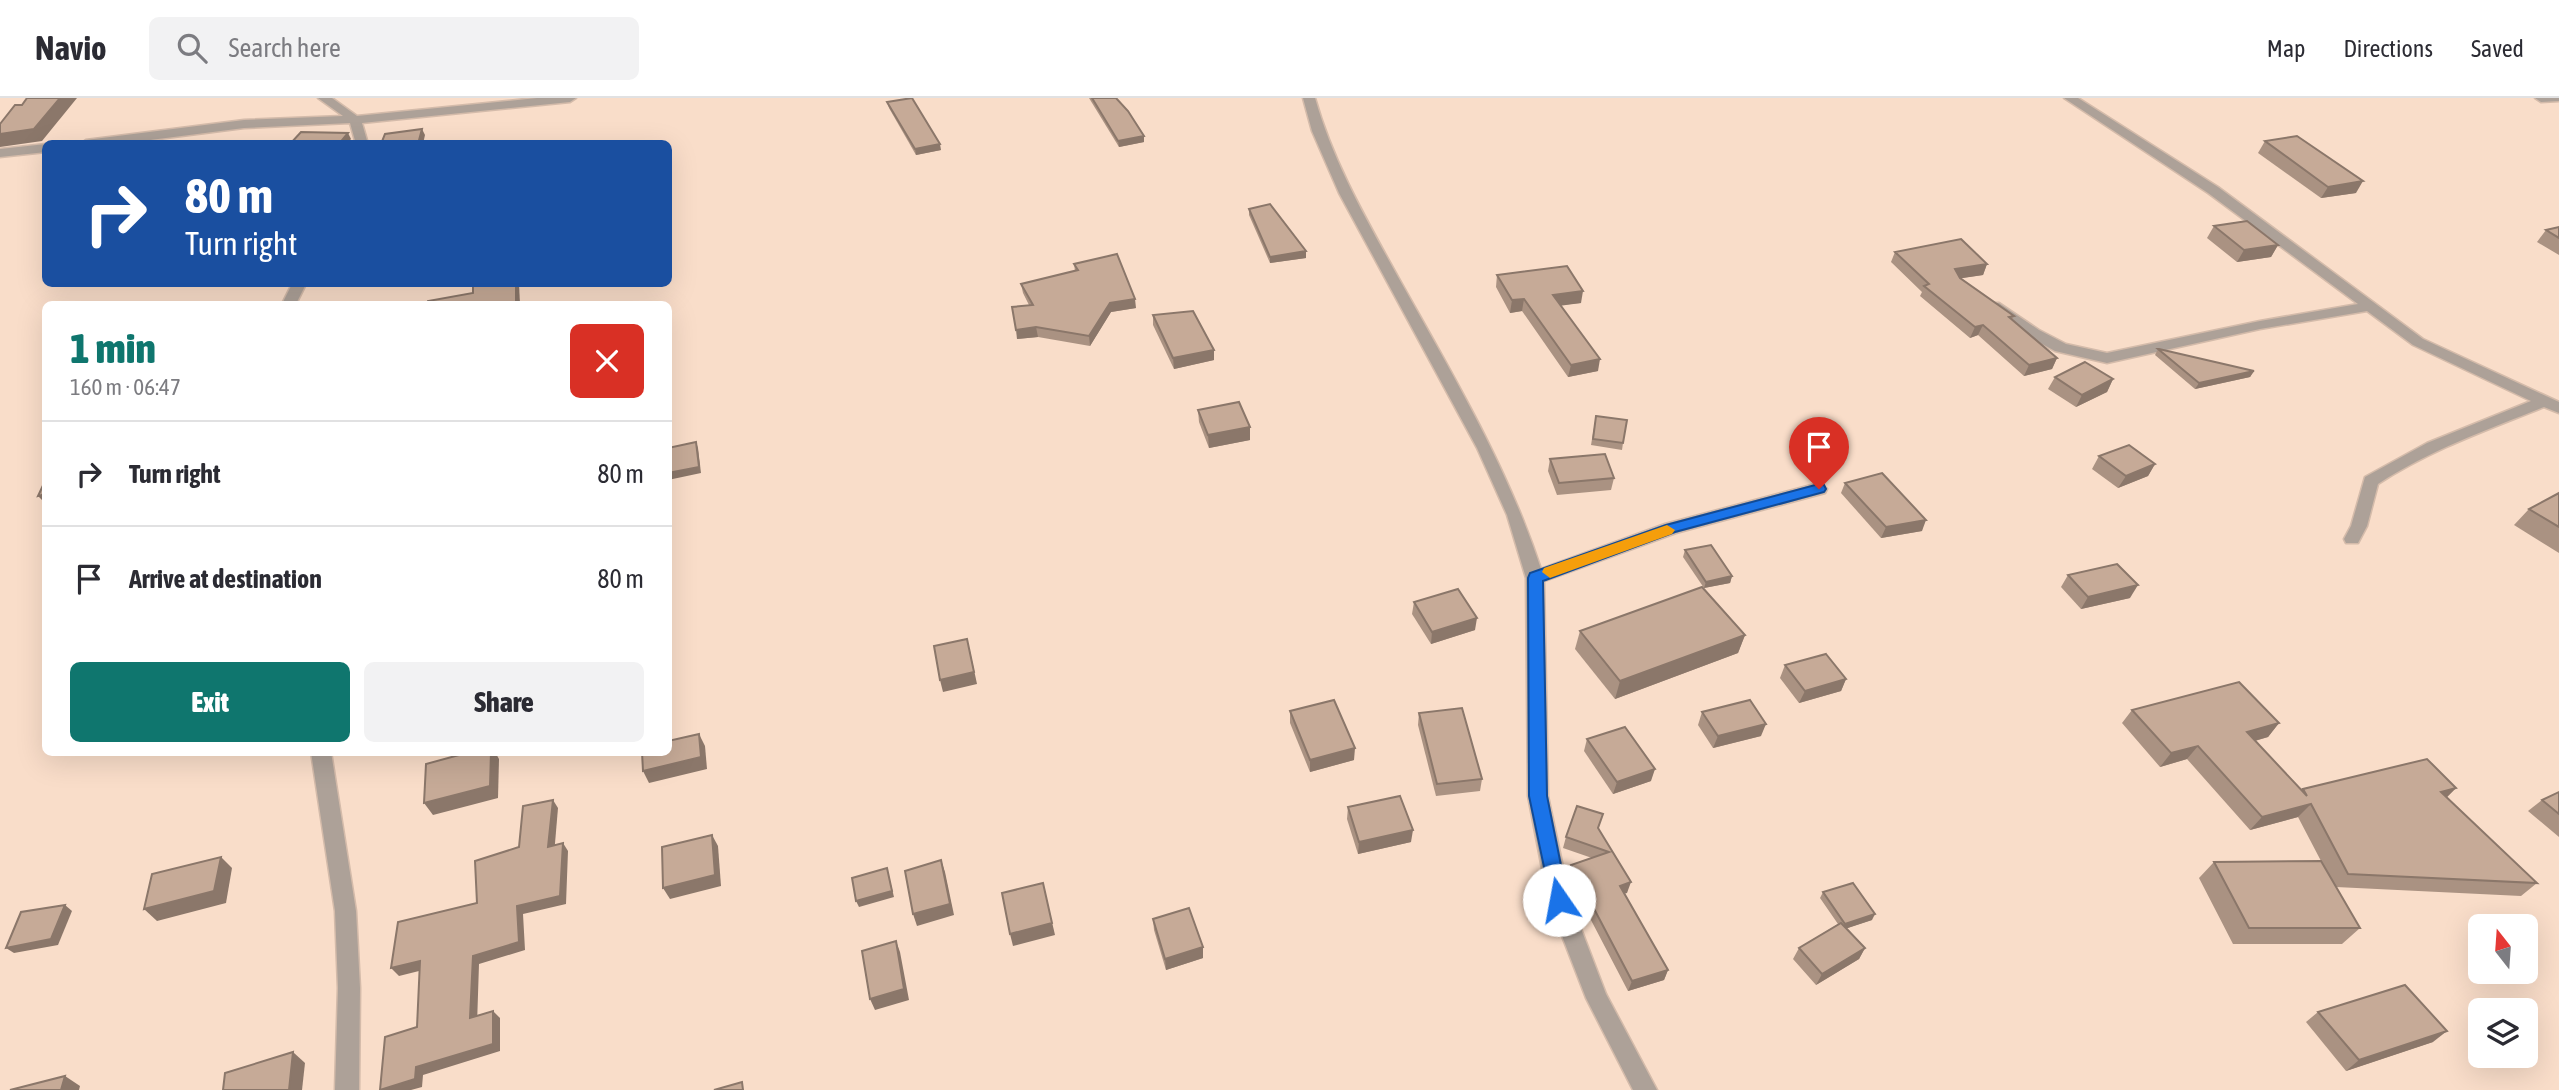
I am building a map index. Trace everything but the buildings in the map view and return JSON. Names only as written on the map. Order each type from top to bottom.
[{"type":"street","points":[[324,98],[355,119],[363,133],[362,140]]},
{"type":"street","points":[[118,140],[244,124],[355,119],[570,98]]},
{"type":"street","points":[[1310,98],[1318,131],[1345,193],[1485,448],[1515,515],[1535,578],[1538,796],[1559,900],[1597,998],[1645,1090]]},
{"type":"street","points":[[2070,98],[2213,190],[2418,342],[2442,356],[2551,404]]},
{"type":"street","points":[[2541,98],[2555,98]]},
{"type":"street","points":[[0,153],[42,148]]},
{"type":"street","points":[[1982,298],[2060,349],[2107,358],[2260,325],[2370,306]]},
{"type":"street","points":[[2352,540],[2359,526],[2371,481],[2391,467],[2439,444],[2551,404]]},
{"type":"street","points":[[1535,578],[1671,528],[1819,489]]},
{"type":"street","points":[[321,756],[342,884],[348,957],[347,1090]]},
{"type":"slow traffic","points":[[1550,572],[1667,530]]},
{"type":"route","points":[[1559,900],[1538,796],[1535,578],[1671,528],[1819,489]]}]
